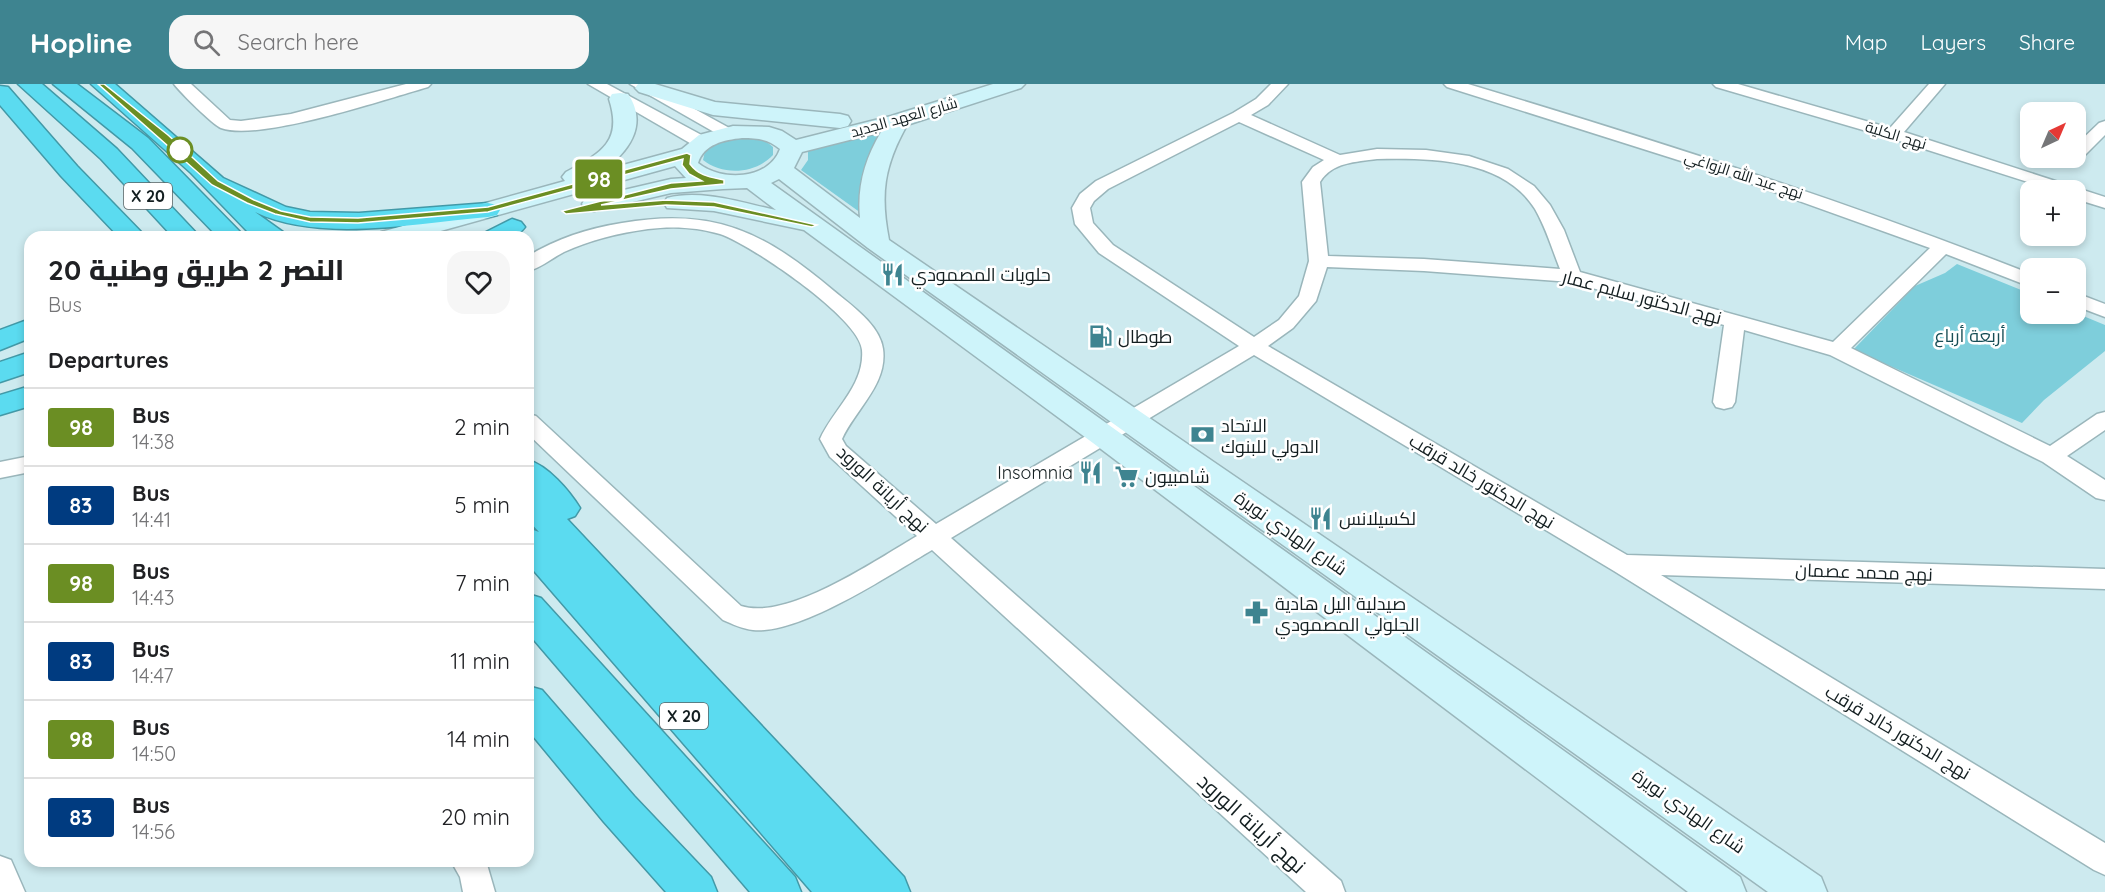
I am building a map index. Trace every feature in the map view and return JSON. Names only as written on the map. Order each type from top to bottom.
[{"type":"highway","name":"X 20","points":[[29,84],[109,154],[181,231]]},
{"type":"highway","name":"X 20","points":[[64,84],[140,143],[226,231]]},
{"type":"highway","points":[[102,84],[165,136],[262,231]]},
{"type":"highway","points":[[0,92],[69,171],[127,231]]},
{"type":"highway","points":[[69,171],[105,231]]},
{"type":"highway","points":[[215,183],[269,209],[310,220],[358,221],[488,210]]},
{"type":"highway","points":[[0,341],[24,330]]},
{"type":"highway","points":[[0,357],[24,347]]},
{"type":"highway","points":[[0,373],[24,363]]},
{"type":"highway","points":[[0,391],[24,382]]},
{"type":"highway","points":[[0,405],[24,398]]},
{"type":"highway","points":[[534,477],[586,532],[712,698]]},
{"type":"highway","points":[[534,505],[888,892]]},
{"type":"highway","name":"X 20","points":[[534,548],[841,892]]},
{"type":"highway","name":"X 20","points":[[534,615],[780,892]]},
{"type":"highway","points":[[534,709],[619,809],[695,892]]},
{"type":"main road","name":"شارع العهد الجديد","points":[[765,163],[840,121],[975,84]]},
{"type":"main road","name":"شارع العهد الجديد","points":[[765,163],[1014,84]]},
{"type":"main road","points":[[535,197],[602,160],[617,145],[626,129],[626,115],[635,90],[713,108],[840,121]]},
{"type":"main road","points":[[877,243],[870,210],[874,171],[899,121]]},
{"type":"main road","points":[[412,231],[694,149],[727,133],[756,131],[765,163]]},
{"type":"main road","points":[[694,149],[686,165],[692,173],[704,179],[765,163]]},
{"type":"main road","points":[[507,231],[566,211],[765,163]]},
{"type":"main road","name":"شارع الهادي نويرة","points":[[765,163],[812,225],[1805,892]]},
{"type":"main road","name":"شارع الهادي نويرة","points":[[765,163],[877,243],[1724,892]]},
{"type":"main road","points":[[566,211],[666,202],[714,204],[812,225]]},
{"type":"street","points":[[182,84],[225,124],[234,127],[270,123],[423,84]]},
{"type":"street","points":[[596,84],[635,90],[727,133]]},
{"type":"street","name":"نهج الدكتور خالد قرقب","points":[[1280,84],[1262,102],[1239,116],[1102,185],[1086,198],[1081,208],[1084,224],[1106,249],[1254,346],[1623,564],[2105,860]]},
{"type":"street","name":"نهج عبد الله الزواغي","points":[[1452,84],[1741,173],[1944,245],[2020,276]]},
{"type":"street","name":"نهج الكلية","points":[[1722,84],[1758,88],[1893,134],[2040,180]]},
{"type":"street","points":[[1893,134],[1937,84]]},
{"type":"street","points":[[635,90],[694,149]]},
{"type":"street","points":[[1239,116],[1337,160]]},
{"type":"street","points":[[2086,144],[2105,126]]},
{"type":"street","points":[[1117,428],[1254,346],[1286,324],[1309,297],[1319,261],[1311,182],[1320,168],[1337,160],[1367,155],[1446,156],[1484,165],[1508,176],[1528,190],[1544,207],[1572,276]]},
{"type":"street","points":[[2048,180],[2061,168]]},
{"type":"street","points":[[2086,196],[2105,203]]},
{"type":"street","name":"نهج أريانة الورود","points":[[534,262],[565,245],[597,233],[663,221],[703,223],[741,236],[783,259],[845,311],[865,334],[873,350],[864,388],[837,425],[831,439],[837,451],[1329,892]]},
{"type":"street","points":[[1837,350],[1944,245]]},
{"type":"street","name":"نهج الدكتور سليم عمار","points":[[1319,261],[1424,265],[1572,276],[1837,350],[2051,456],[2105,492]]},
{"type":"street","points":[[2086,303],[2105,311]]},
{"type":"street","points":[[1724,402],[1735,321]]},
{"type":"street","points":[[2051,456],[2105,419]]},
{"type":"street","name":"نهج أريانة الورود","points":[[534,426],[732,613],[754,620],[784,617],[844,589],[1117,428]]},
{"type":"street","points":[[0,470],[24,465]]},
{"type":"street","name":"نهج محمد عصمان","points":[[1623,564],[2105,579]]},
{"type":"street","points":[[471,867],[475,872],[479,892]]},
{"type":"street","points":[[0,871],[9,892]]},
{"type":"green space","points":[[878,131],[861,213],[801,170],[808,160],[808,150]]},
{"type":"green space","points":[[730,138],[753,138],[763,141],[773,147],[773,155],[757,166],[739,171],[720,169],[703,160],[705,151],[712,145]]},
{"type":"green space","name":"أربعة أرباع","points":[[1957,264],[2020,290],[2020,324],[2086,324],[2086,317],[2105,325],[2105,351],[2044,400],[2022,423],[1853,350],[1915,286],[1945,273]]},
{"type":"bus line","name":"98","points":[[102,84],[165,136],[215,183],[250,202],[278,213],[310,220],[358,221],[430,213],[488,210],[687,155],[686,165],[692,173],[704,179],[721,182],[671,186],[566,211],[666,202],[714,204],[812,225]]},
{"type":"place","name":"حلويات المصمودي","points":[[893,274]]},
{"type":"place","name":"طوطال","points":[[1100,336]]},
{"type":"place","name":"الاتحاد الدولي للبنوك","points":[[1203,435]]},
{"type":"place","name":"Insomnia","points":[[1091,472]]},
{"type":"place","name":"شامبيون","points":[[1127,476]]},
{"type":"place","name":"لكسيلانس","points":[[1321,518]]},
{"type":"place","name":"صيدلية اليل هادية الجلولي المصمودي","points":[[1257,613]]}]
